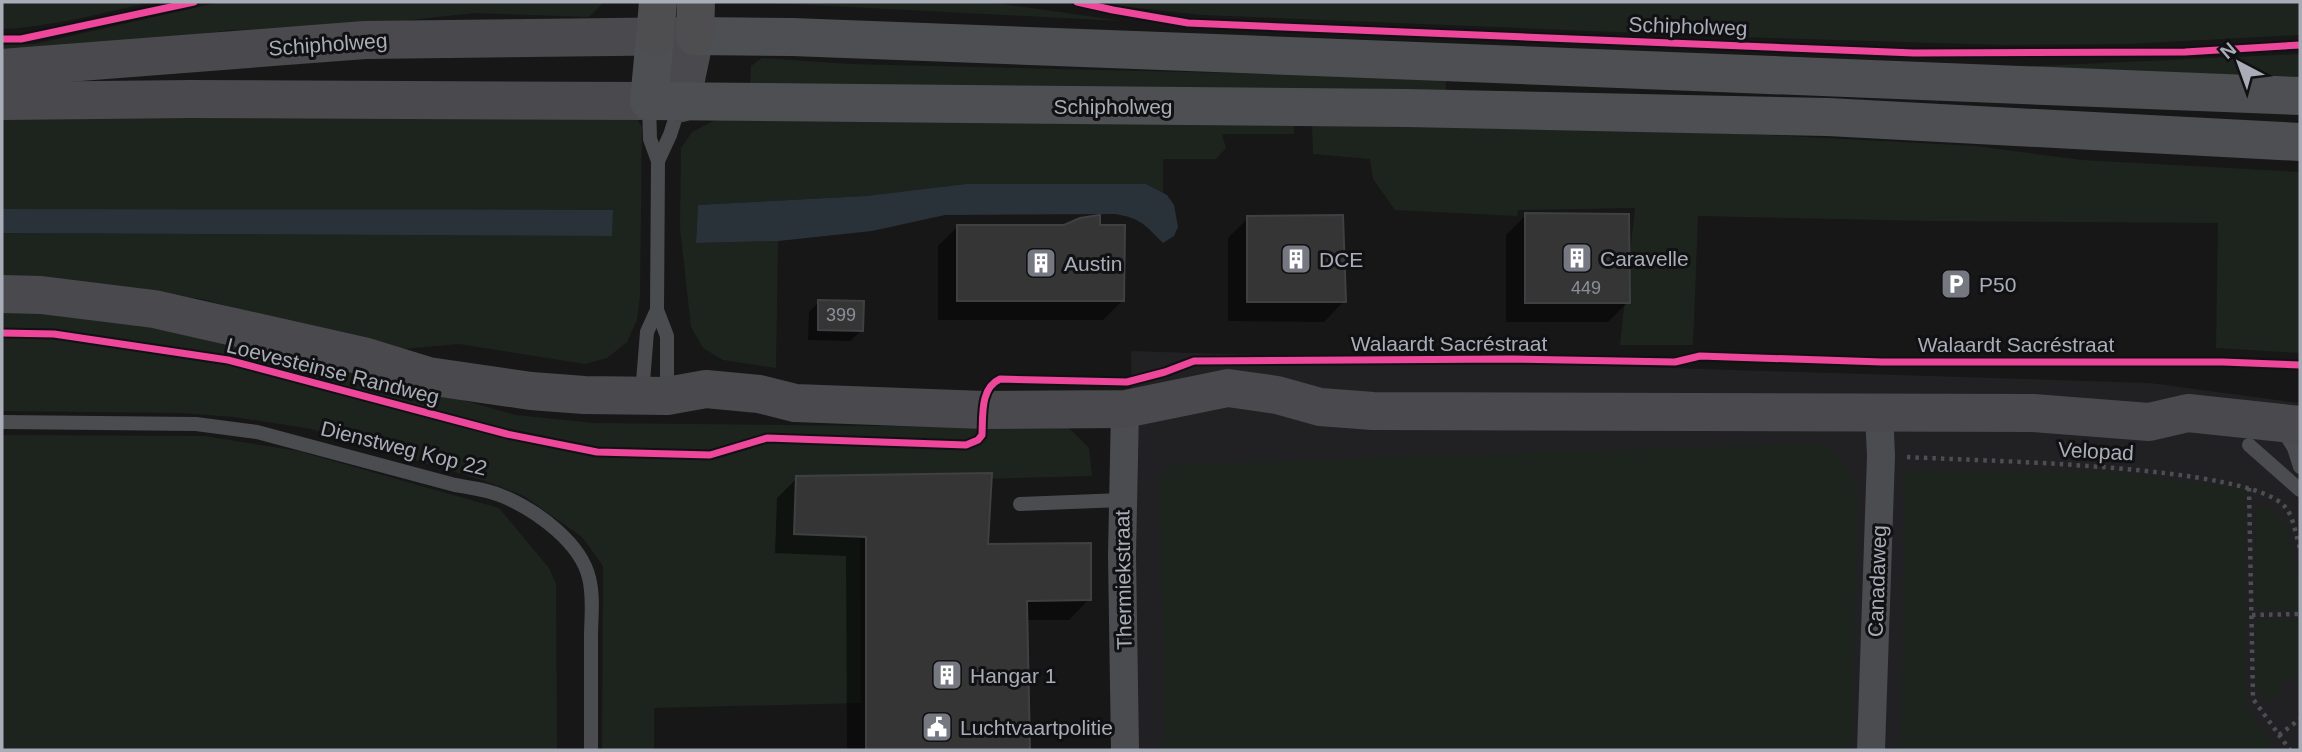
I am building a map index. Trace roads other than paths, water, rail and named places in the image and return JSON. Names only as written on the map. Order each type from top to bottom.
[{"type":"main road","points":[[656,19],[665,102]]},
{"type":"main road","name":"Schipholweg","points":[[696,19],[792,37],[2300,96]]},
{"type":"main road","name":"Schipholweg","points":[[665,102],[1392,108],[1800,117],[2300,142]]},
{"type":"street","name":"Schipholweg","points":[[2,68],[656,19],[696,19]]},
{"type":"street","points":[[665,102],[696,19]]},
{"type":"street","name":"Schipholweg","points":[[2,101],[233,99],[665,102]]},
{"type":"street","name":"Loevesteinse Randweg","points":[[2,293],[154,309],[363,356],[428,376],[474,384],[584,395],[654,396]]},
{"type":"street","points":[[654,396],[706,389],[760,394],[795,403],[984,410],[1125,409],[1228,388],[1277,395],[1320,407],[1373,411],[2033,413],[2149,422],[2185,440],[2287,443]]},
{"type":"street","name":"Thermiekstraat","points":[[1125,409],[1122,500],[1125,750]]},
{"type":"street","name":"Canadaweg","points":[[1871,750],[1881,456],[1879,412]]},
{"type":"lane","points":[[658,161],[670,135],[665,102]]},
{"type":"lane","points":[[654,396],[667,336],[657,310],[658,161],[650,139],[665,102]]},
{"type":"lane","points":[[654,396],[648,332],[657,310]]},
{"type":"lane","name":"Dienstweg Kop 22","points":[[2,422],[197,424],[257,432],[508,498],[571,542],[582,559],[589,578],[592,605],[591,750]]},
{"type":"lane","points":[[2287,443],[2300,491]]},
{"type":"lane","points":[[1020,504],[1122,500]]},
{"type":"place","name":"Caravelle","points":[[1577,258]]},
{"type":"place","name":"DCE","points":[[1296,259]]},
{"type":"place","name":"Austin","points":[[1041,263]]},
{"type":"place","name":"P50","points":[[1956,284]]},
{"type":"place","name":"Hangar 1","points":[[947,675]]},
{"type":"place","name":"Luchtvaartpolitie","points":[[937,727]]}]
